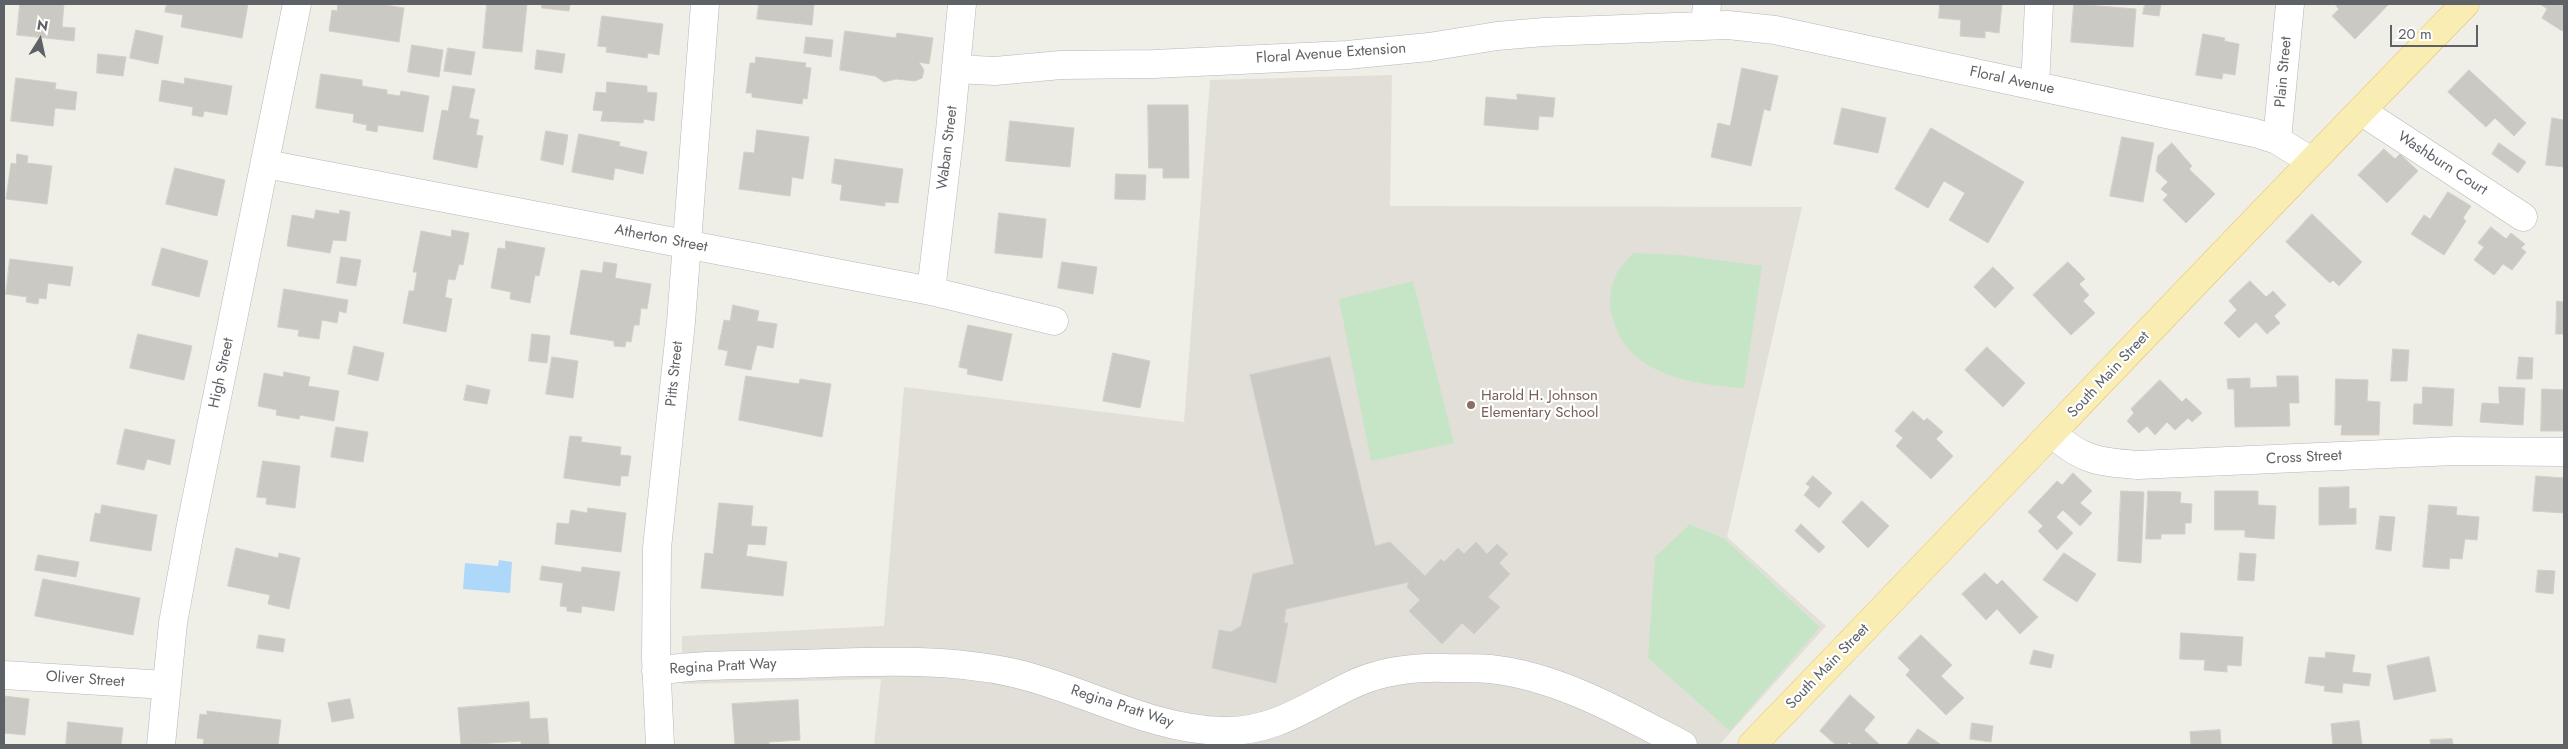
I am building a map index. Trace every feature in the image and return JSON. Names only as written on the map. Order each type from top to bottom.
[{"type":"main road","name":"South Main Street","points":[[1752,745],[2053,434],[2311,161],[2465,4]]},
{"type":"street","name":"High Street","points":[[161,745],[173,623],[190,530],[266,164],[297,4]]},
{"type":"street","name":"Pitts Street","points":[[660,745],[656,671],[657,548],[688,244],[705,4]]},
{"type":"street","name":"Waban Street","points":[[931,292],[962,4]]},
{"type":"street","points":[[2035,86],[2039,4]]},
{"type":"street","name":"Plain Street","points":[[2278,140],[2290,4]]},
{"type":"street","name":"Floral Avenue Extension","points":[[956,70],[995,71],[1061,65],[1154,64],[1347,55],[1429,48],[1498,36],[1706,15]]},
{"type":"street","name":"Floral Avenue","points":[[1706,15],[1728,25],[1775,30],[2255,133],[2278,140],[2311,161]]},
{"type":"street","name":"Washburn Court","points":[[2360,111],[2523,217]]},
{"type":"street","name":"Atherton Street","points":[[266,164],[931,292],[1054,321]]},
{"type":"street","name":"Cross Street","points":[[2053,434],[2069,449],[2087,458],[2138,465],[2454,451],[2564,452]]},
{"type":"street","name":"Regina Pratt Way","points":[[656,671],[694,667],[898,661],[978,667],[1046,682],[1163,722],[1224,731],[1254,729],[1280,722],[1358,682],[1405,668],[1492,670],[1521,676],[1576,693],[1683,745]]},
{"type":"street","name":"Oliver Street","points":[[4,675],[166,686]]},
{"type":"shaded area","name":"Harold H. Johnson Elementary School","points":[[1392,75],[1390,206],[1802,207],[1727,537],[1826,626],[1719,745],[874,745],[881,679],[682,684],[682,636],[884,626],[904,387],[1184,422],[1210,80]],"holes":[[[1690,524],[1724,538],[1820,627]]]},
{"type":"green space","points":[[1634,253],[1680,255],[1762,266],[1744,388],[1688,381],[1670,375],[1653,368],[1638,358],[1625,345],[1612,315],[1610,306],[1611,294],[1616,274]]},
{"type":"green space","points":[[1413,281],[1454,443],[1371,461],[1339,299]]},
{"type":"green space","points":[[1690,524],[1724,538],[1820,627],[1730,731],[1648,658],[1655,557]]},
{"type":"water","points":[[499,560],[512,562],[510,593],[463,589],[465,563],[498,566]]},
{"type":"building","points":[[20,4],[64,4],[62,27],[75,28],[74,41],[17,35]]},
{"type":"building","points":[[167,4],[248,4],[242,38],[181,27],[183,15],[165,12]]},
{"type":"building","points":[[338,4],[379,4],[404,8],[399,42],[329,31],[332,10],[337,11]]},
{"type":"building","points":[[487,4],[527,4],[522,52],[483,48]]},
{"type":"building","points":[[542,4],[570,4],[569,11],[542,8]]},
{"type":"building","points":[[759,4],[814,4],[812,25],[757,19]]},
{"type":"building","points":[[1940,4],[2002,4],[1999,33],[1985,31],[1985,38],[1960,36],[1961,20],[1939,18]]},
{"type":"building","points":[[2074,4],[2136,9],[2133,47],[2071,42]]},
{"type":"building","points":[[2145,4],[2161,4],[2159,16],[2143,14]]},
{"type":"building","points":[[2338,4],[2389,4],[2355,39],[2332,16],[2339,9],[2336,6]]},
{"type":"building","points":[[2540,4],[2564,4],[2564,27],[2562,31],[2542,18],[2547,9]]},
{"type":"building","points":[[602,16],[663,24],[659,55],[648,53],[647,58],[606,52],[607,47],[598,46]]},
{"type":"building","points":[[136,30],[163,36],[158,64],[130,58]]},
{"type":"building","points":[[845,31],[896,38],[897,33],[933,38],[929,64],[919,62],[924,70],[922,78],[915,81],[896,79],[884,82],[875,76],[840,70]]},
{"type":"building","points":[[2203,34],[2225,38],[2224,41],[2239,44],[2235,75],[2223,73],[2222,79],[2196,75]]},
{"type":"building","points":[[806,37],[833,40],[831,57],[804,53]]},
{"type":"building","points":[[412,45],[443,50],[439,77],[408,72]]},
{"type":"building","points":[[448,48],[475,52],[471,75],[444,71]]},
{"type":"building","points":[[537,50],[565,54],[562,73],[535,69]]},
{"type":"building","points":[[98,54],[126,57],[123,76],[97,73]]},
{"type":"building","points":[[756,57],[806,63],[805,67],[811,68],[807,99],[803,98],[802,104],[752,97],[752,93],[746,93],[750,63],[755,63]]},
{"type":"building","points":[[1742,68],[1778,76],[1770,111],[1764,109],[1751,166],[1711,157],[1718,123],[1730,126]]},
{"type":"building","points":[[2469,70],[2526,123],[2514,136],[2495,118],[2486,127],[2448,92]]},
{"type":"building","points":[[321,74],[362,80],[362,86],[387,90],[387,94],[400,96],[401,91],[429,96],[423,132],[378,125],[377,132],[366,130],[367,125],[353,122],[354,114],[316,108]]},
{"type":"building","points":[[16,78],[56,83],[55,89],[77,92],[75,110],[55,108],[53,126],[11,121]]},
{"type":"building","points":[[185,78],[232,86],[227,115],[204,111],[203,117],[192,115],[193,107],[159,101],[162,80],[184,84]]},
{"type":"building","points":[[607,82],[647,86],[647,92],[657,93],[654,121],[644,119],[643,123],[601,121],[603,111],[593,110],[596,92],[606,93]]},
{"type":"building","points":[[453,86],[475,89],[469,118],[479,120],[476,135],[483,136],[477,168],[433,159],[442,110],[448,111]]},
{"type":"building","points":[[1517,94],[1555,98],[1553,117],[1539,116],[1538,130],[1484,125],[1486,97],[1517,100]]},
{"type":"building","points":[[1148,105],[1188,105],[1189,178],[1163,178],[1163,168],[1149,168]]},
{"type":"building","points":[[1842,108],[1886,118],[1878,153],[1834,144]]},
{"type":"building","points":[[2552,118],[2564,120],[2564,167],[2546,165]]},
{"type":"building","points":[[1010,121],[1074,128],[1070,167],[1006,161]]},
{"type":"building","points":[[1931,128],[2024,182],[1988,243],[1949,220],[1965,193],[1944,181],[1928,208],[1895,189]]},
{"type":"building","points":[[757,130],[809,137],[803,179],[792,177],[790,196],[739,189],[744,152],[754,153]]},
{"type":"building","points":[[546,131],[568,135],[563,165],[541,160]]},
{"type":"building","points":[[579,134],[620,142],[619,146],[647,152],[643,174],[615,168],[613,180],[572,172]]},
{"type":"building","points":[[2122,137],[2154,143],[2143,202],[2110,196]]},
{"type":"building","points":[[2172,143],[2192,166],[2189,169],[2215,194],[2186,223],[2163,200],[2168,195],[2161,189],[2168,182],[2156,171],[2158,156]]},
{"type":"building","points":[[2499,143],[2526,162],[2518,173],[2492,154]]},
{"type":"building","points":[[2384,149],[2395,159],[2400,154],[2418,171],[2387,203],[2358,175]]},
{"type":"building","points":[[17,154],[28,156],[27,163],[52,166],[47,204],[6,199],[11,163],[16,164]]},
{"type":"building","points":[[835,159],[903,169],[898,203],[885,202],[885,206],[840,200],[842,185],[832,183]]},
{"type":"building","points":[[175,168],[225,180],[217,216],[166,204]]},
{"type":"building","points":[[1116,174],[1146,175],[1145,200],[1115,199]]},
{"type":"building","points":[[2448,192],[2471,206],[2463,218],[2466,221],[2444,255],[2411,234],[2424,215],[2430,219]]},
{"type":"building","points":[[316,210],[339,214],[340,210],[350,212],[346,241],[333,240],[330,253],[287,246],[292,215],[314,219]]},
{"type":"building","points":[[999,213],[1046,219],[1042,258],[995,253]]},
{"type":"building","points":[[2312,214],[2362,262],[2339,286],[2333,280],[2330,283],[2286,242]]},
{"type":"building","points":[[2491,227],[2506,239],[2511,233],[2525,244],[2521,248],[2526,252],[2512,270],[2503,264],[2494,275],[2474,260],[2484,247],[2478,243]]},
{"type":"building","points":[[452,230],[469,233],[463,265],[459,264],[455,280],[448,279],[445,297],[452,299],[446,332],[403,323],[409,291],[414,291],[417,272],[413,272],[421,231],[451,237]]},
{"type":"building","points":[[506,241],[545,248],[539,276],[535,275],[530,303],[510,299],[511,292],[491,288],[498,248],[505,249]]},
{"type":"building","points":[[162,248],[208,261],[199,297],[152,285]]},
{"type":"building","points":[[341,257],[361,260],[356,286],[337,283]]},
{"type":"building","points":[[10,259],[73,267],[70,286],[48,283],[46,299],[39,298],[38,304],[26,302],[27,297],[6,294]]},
{"type":"building","points":[[604,262],[617,264],[615,278],[651,284],[647,309],[641,308],[639,325],[634,325],[631,342],[626,341],[625,347],[614,346],[614,341],[570,334],[581,270],[602,273]]},
{"type":"building","points":[[1062,262],[1097,267],[1093,294],[1058,288]]},
{"type":"building","points":[[2068,262],[2085,279],[2079,284],[2089,295],[2083,301],[2095,313],[2071,335],[2033,295]]},
{"type":"building","points":[[1993,267],[2014,288],[1995,308],[1974,287]]},
{"type":"building","points":[[2250,281],[2266,297],[2273,291],[2286,305],[2274,316],[2280,323],[2267,334],[2256,322],[2239,338],[2224,323],[2237,310],[2229,301]]},
{"type":"building","points":[[284,289],[348,300],[346,313],[339,311],[337,323],[322,320],[319,339],[298,336],[299,330],[278,327]]},
{"type":"building","points":[[2557,301],[2564,302],[2564,334],[2556,334]]},
{"type":"building","points":[[733,305],[759,311],[757,321],[777,324],[773,348],[757,345],[751,370],[725,365],[728,351],[718,349],[724,320],[730,321]]},
{"type":"building","points":[[968,325],[1012,334],[1002,381],[967,374],[968,369],[959,367]]},
{"type":"building","points":[[138,334],[192,346],[184,380],[130,368]]},
{"type":"building","points":[[532,334],[550,336],[547,363],[529,361]]},
{"type":"building","points":[[354,346],[384,353],[378,381],[348,374]]},
{"type":"building","points":[[1987,347],[2025,383],[2003,407],[1965,370]]},
{"type":"building","points":[[2393,349],[2409,350],[2407,381],[2391,381]]},
{"type":"building","points":[[1113,353],[1150,361],[1140,408],[1103,401]]},
{"type":"building","points":[[552,357],[578,361],[573,398],[546,394]]},
{"type":"building","points":[[1330,357],[1375,546],[1390,542],[1425,576],[1441,559],[1444,562],[1458,548],[1464,554],[1476,542],[1487,554],[1497,544],[1508,554],[1499,563],[1510,574],[1488,597],[1500,607],[1474,634],[1462,623],[1442,644],[1409,611],[1420,600],[1407,587],[1409,582],[1286,609],[1284,623],[1288,623],[1276,683],[1212,668],[1219,630],[1231,632],[1241,626],[1253,574],[1294,564],[1250,375]]},
{"type":"building","points":[[2519,357],[2533,358],[2532,379],[2517,379]]},
{"type":"building","points":[[284,372],[310,377],[308,386],[339,391],[334,421],[300,415],[299,419],[276,415],[277,410],[258,406],[264,373],[283,377]]},
{"type":"building","points":[[746,376],[799,384],[800,379],[831,384],[822,437],[739,420]]},
{"type":"building","points":[[2277,376],[2298,376],[2299,403],[2289,403],[2290,426],[2235,427],[2234,389],[2228,389],[2227,379],[2250,378],[2250,388],[2277,387]]},
{"type":"building","points":[[2336,379],[2368,380],[2367,401],[2380,402],[2379,435],[2341,435],[2342,425],[2335,425]]},
{"type":"building","points":[[2160,380],[2182,402],[2186,398],[2202,413],[2192,422],[2188,418],[2175,430],[2167,422],[2155,435],[2147,426],[2139,433],[2127,421],[2134,413],[2131,409]]},
{"type":"building","points":[[467,385],[490,390],[487,404],[464,400]]},
{"type":"building","points":[[2423,387],[2454,389],[2452,426],[2413,424],[2414,404],[2422,404]]},
{"type":"building","points":[[2499,387],[2525,388],[2523,425],[2480,422],[2482,403],[2499,404]]},
{"type":"building","points":[[2542,389],[2564,390],[2564,431],[2541,431]]},
{"type":"building","points":[[1913,411],[1924,421],[1927,418],[1943,432],[1936,439],[1953,456],[1931,479],[1896,446],[1903,438],[1895,431]]},
{"type":"building","points":[[336,427],[368,432],[363,462],[331,457]]},
{"type":"building","points":[[125,429],[175,440],[170,465],[147,459],[144,470],[117,464]]},
{"type":"building","points":[[570,436],[582,437],[581,442],[621,447],[620,455],[631,456],[628,476],[621,476],[620,486],[564,478]]},
{"type":"building","points":[[263,461],[300,466],[295,508],[266,504],[267,498],[257,497]]},
{"type":"building","points":[[2073,473],[2092,491],[2080,503],[2092,513],[2080,526],[2063,510],[2056,517],[2073,533],[2057,550],[2038,531],[2043,526],[2028,512],[2057,481],[2062,485]]},
{"type":"building","points":[[1813,476],[1832,493],[1819,508],[1804,495],[1810,487],[1806,484]]},
{"type":"building","points":[[2536,476],[2564,478],[2564,513],[2533,511]]},
{"type":"building","points":[[2349,487],[2349,509],[2356,508],[2356,524],[2319,525],[2319,488]]},
{"type":"building","points":[[2121,491],[2144,492],[2141,563],[2118,561]]},
{"type":"building","points":[[2148,491],[2181,492],[2180,503],[2192,504],[2191,523],[2185,523],[2185,534],[2161,534],[2161,539],[2146,539]]},
{"type":"building","points":[[2215,491],[2258,491],[2258,505],[2276,506],[2274,539],[2245,537],[2245,530],[2215,530]]},
{"type":"building","points":[[1862,501],[1889,526],[1868,548],[1842,522]]},
{"type":"building","points":[[719,503],[753,506],[751,526],[767,527],[765,545],[748,544],[746,556],[787,562],[783,596],[701,588],[705,553],[713,554]]},
{"type":"building","points":[[102,505],[157,515],[151,551],[90,541],[95,513],[100,514]]},
{"type":"building","points":[[2429,505],[2457,507],[2456,515],[2479,517],[2477,540],[2465,539],[2462,559],[2450,558],[2449,569],[2423,567]]},
{"type":"building","points":[[588,508],[626,513],[621,552],[555,544],[557,523],[569,524],[571,510],[587,513]]},
{"type":"building","points":[[2380,516],[2395,517],[2391,551],[2376,549]]},
{"type":"building","points":[[1801,524],[1825,547],[1819,553],[1795,531]]},
{"type":"building","points":[[236,548],[278,558],[279,553],[300,558],[289,609],[268,604],[270,595],[228,586]]},
{"type":"building","points":[[2064,553],[2096,574],[2077,602],[2043,580]]},
{"type":"building","points":[[2240,553],[2256,554],[2254,581],[2238,580]]},
{"type":"building","points":[[38,555],[79,562],[76,577],[35,570]]},
{"type":"building","points":[[542,566],[581,572],[582,567],[620,572],[614,611],[582,606],[581,613],[567,611],[567,607],[560,606],[563,583],[540,580]]},
{"type":"building","points":[[2538,570],[2555,571],[2553,594],[2536,592]]},
{"type":"building","points":[[1985,573],[1997,585],[2002,580],[2038,617],[2020,634],[1997,609],[1986,620],[1962,594]]},
{"type":"building","points":[[43,579],[140,598],[133,635],[35,616]]},
{"type":"building","points":[[2181,633],[2243,637],[2241,666],[2227,665],[2227,672],[2204,670],[2205,660],[2180,659]]},
{"type":"building","points":[[259,635],[285,639],[283,652],[257,648]]},
{"type":"building","points":[[1921,635],[1952,665],[1941,676],[1964,698],[1946,715],[1906,675],[1910,670],[1898,658]]},
{"type":"building","points":[[2034,650],[2054,655],[2051,668],[2030,664]]},
{"type":"building","points":[[2326,652],[2355,655],[2352,672],[2371,674],[2369,686],[2343,683],[2342,693],[2324,691],[2325,686],[2305,683],[2309,657],[2325,658]]},
{"type":"building","points":[[2429,657],[2436,691],[2394,700],[2387,666]]},
{"type":"building","points":[[1850,695],[1875,717],[1864,730],[1878,745],[1853,745],[1849,742],[1846,745],[1836,745],[1820,731]]},
{"type":"building","points":[[4,696],[29,699],[25,735],[4,733]]},
{"type":"building","points":[[350,699],[354,718],[332,722],[328,703]]},
{"type":"building","points":[[798,700],[800,740],[769,742],[769,745],[735,745],[732,704]]},
{"type":"building","points":[[529,702],[530,719],[547,718],[549,745],[521,745],[521,741],[461,745],[458,708]]},
{"type":"building","points":[[207,711],[281,720],[278,745],[203,745],[204,739],[197,738],[200,714],[207,715]]},
{"type":"building","points":[[2359,721],[2362,745],[2333,745],[2331,724]]},
{"type":"building","points":[[68,722],[123,728],[121,745],[66,745]]},
{"type":"building","points":[[1972,723],[1993,726],[1991,742],[1970,739]]},
{"type":"building","points":[[1918,729],[1940,744],[1907,745]]},
{"type":"building","points":[[2220,730],[2221,745],[2191,745],[2190,732]]},
{"type":"building","points":[[2452,739],[2453,745],[2431,745],[2430,740]]},
{"type":"place","name":"Harold H. Johnson Elementary School","points":[[1471,405]]}]
